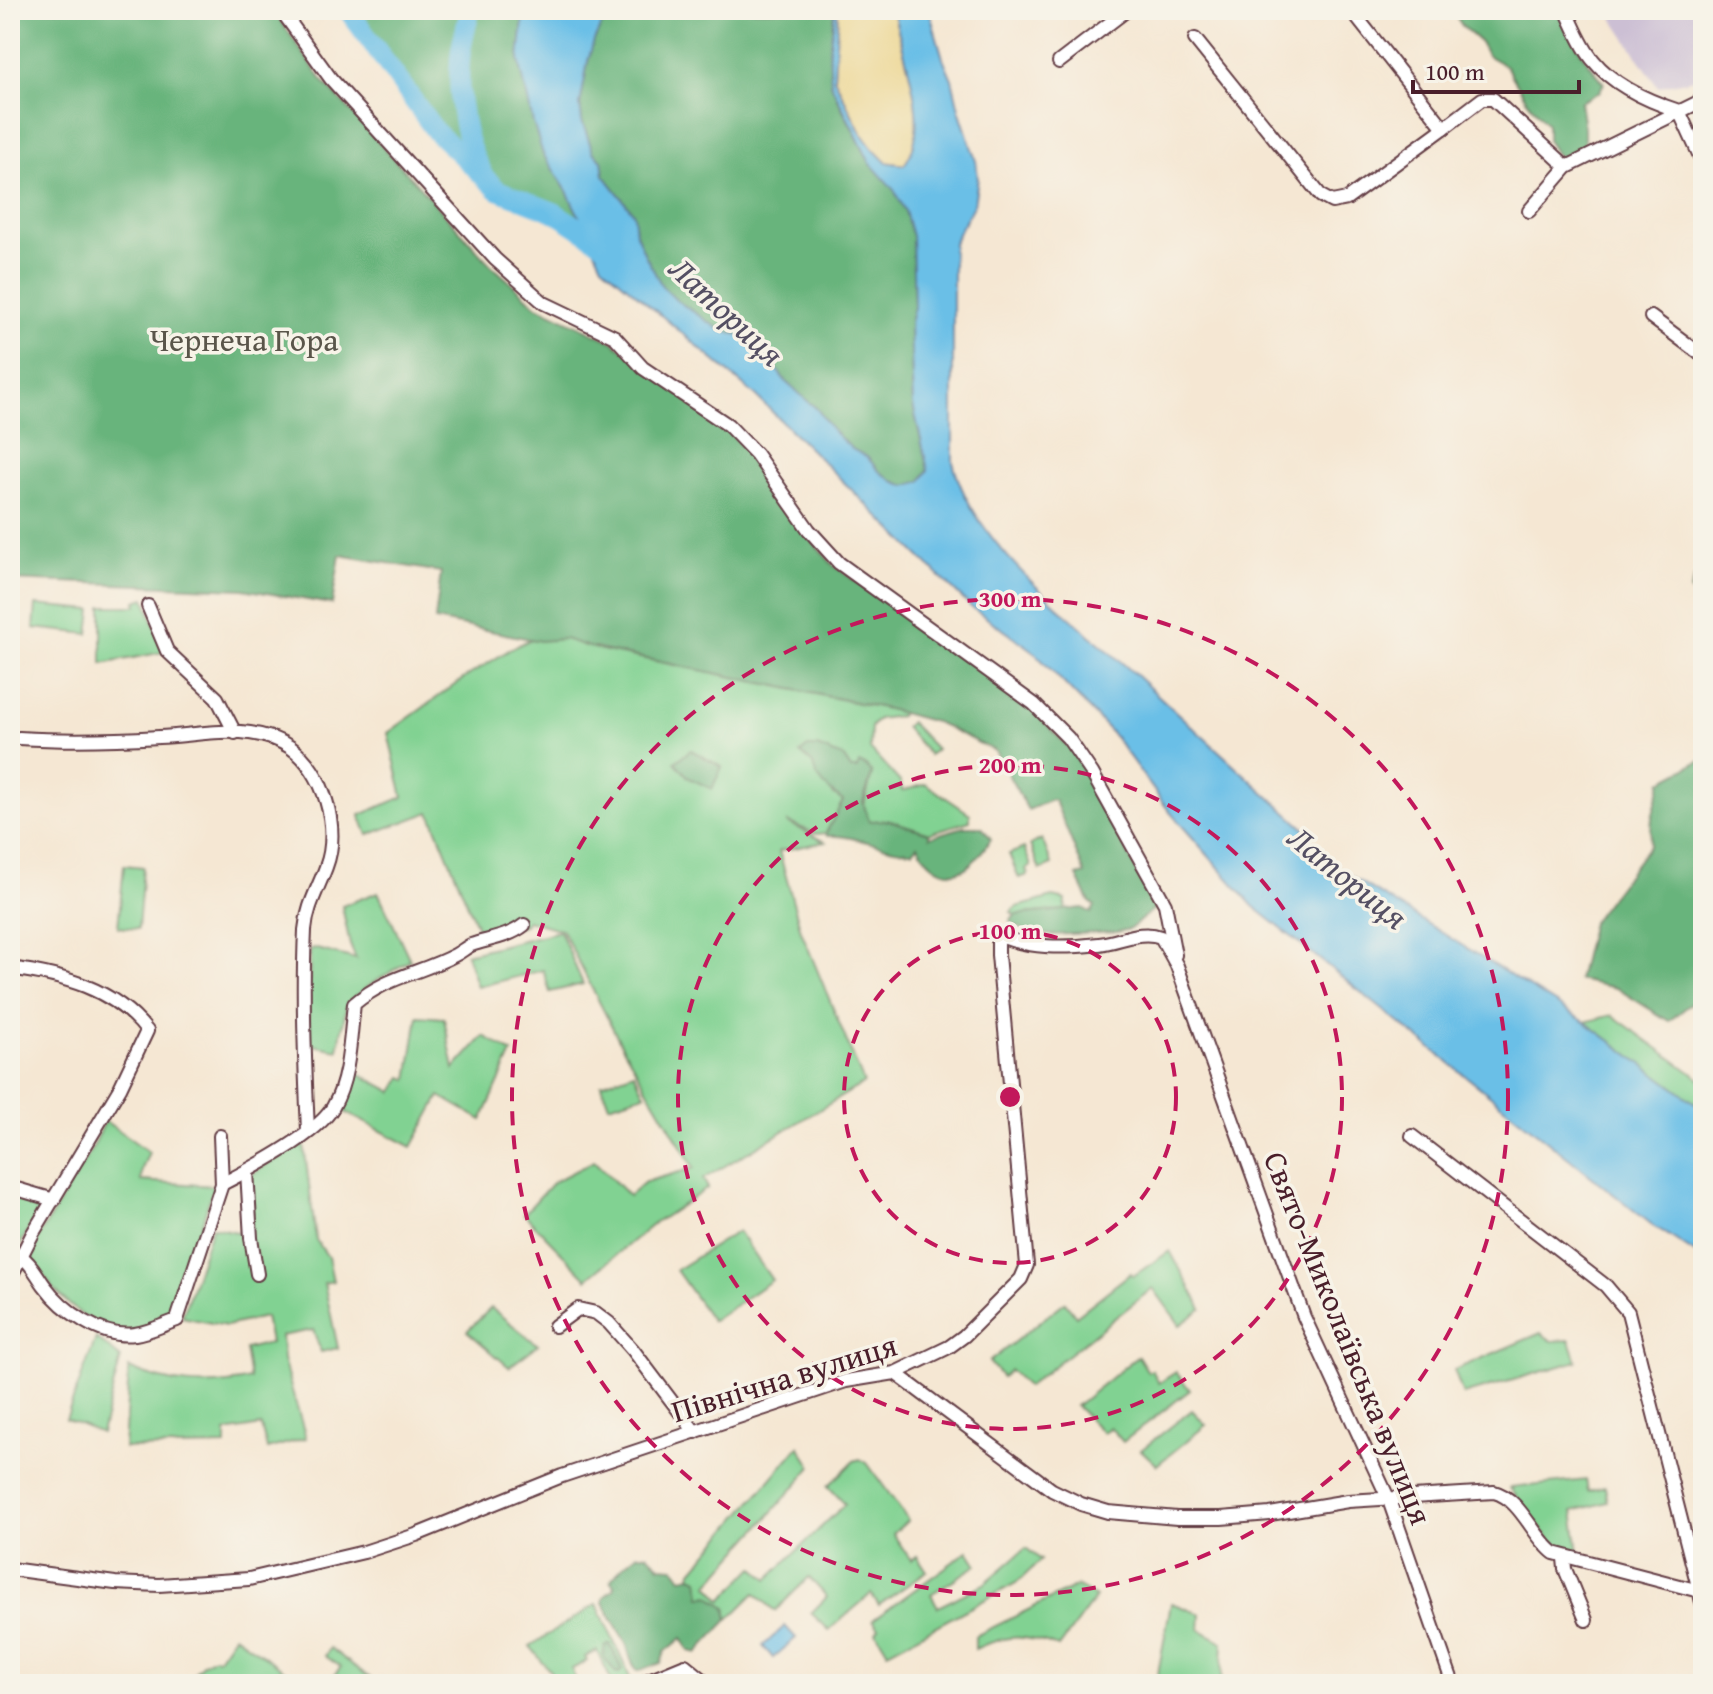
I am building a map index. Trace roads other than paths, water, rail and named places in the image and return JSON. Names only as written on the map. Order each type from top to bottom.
[{"type":"street","points":[[281,10],[331,79],[514,277],[544,303],[615,337],[643,368],[728,425],[756,454],[809,530],[839,563],[1034,704],[1068,738],[1092,773],[1165,904],[1177,966]]},
{"type":"street","points":[[1059,62],[1127,10]]},
{"type":"street","points":[[1351,10],[1444,128]]},
{"type":"street","points":[[1566,10],[1592,60],[1611,76],[1654,102],[1679,111],[1703,163]]},
{"type":"street","points":[[1195,39],[1321,196],[1332,202],[1347,199],[1482,99],[1493,99],[1567,167]]},
{"type":"street","points":[[1529,211],[1567,167],[1703,100]]},
{"type":"street","points":[[1651,317],[1703,356]]},
{"type":"street","points":[[148,606],[167,651],[217,698],[235,733]]},
{"type":"street","points":[[19,738],[88,742],[247,733],[276,739],[308,765],[322,789],[332,830],[327,866],[315,888],[305,927],[308,1131]]},
{"type":"street","points":[[222,1184],[323,1121],[335,1104],[347,1065],[354,1004],[367,993],[394,979],[456,955],[468,946],[514,933],[524,925]]},
{"type":"street","name":"Північна вулиця","points":[[10,1569],[115,1583],[159,1585],[249,1579],[364,1552],[416,1535],[562,1476],[846,1381],[895,1373],[949,1347],[1013,1287],[1027,1265],[998,935],[1019,944],[1040,946],[1101,944],[1154,934],[1161,937],[1177,966]]},
{"type":"street","name":"Свято-Миколаївська вулиця","points":[[1177,966],[1304,1317],[1389,1500],[1453,1684]]},
{"type":"street","points":[[10,968],[50,974],[85,984],[118,1005],[147,1031],[120,1088],[10,1278]]},
{"type":"street","points":[[21,1256],[63,1304],[89,1324],[115,1335],[137,1334],[177,1320],[222,1184],[220,1136]]},
{"type":"street","points":[[1412,1136],[1606,1286],[1628,1312],[1703,1606]]},
{"type":"street","points":[[247,1171],[251,1238],[257,1274]]},
{"type":"street","points":[[10,1187],[54,1200]]},
{"type":"street","points":[[555,1326],[578,1309],[596,1313],[633,1350],[695,1432]]},
{"type":"street","points":[[895,1373],[1052,1490],[1081,1504],[1108,1512],[1221,1518],[1270,1514],[1348,1501],[1485,1492],[1502,1494],[1517,1508],[1542,1544],[1564,1558],[1701,1591]]},
{"type":"street","points":[[1564,1558],[1565,1569],[1586,1620]]},
{"type":"street","points":[[639,1684],[685,1665],[702,1679]]},
{"type":"water","name":"Латориця","points":[[524,10],[609,10],[594,40],[588,61],[580,105],[582,121],[593,152],[602,160],[604,175],[634,214],[636,234],[662,286],[676,300],[722,331],[740,335],[758,345],[787,383],[817,409],[833,431],[852,449],[867,457],[879,471],[906,486],[921,481],[928,470],[913,405],[910,323],[914,307],[912,236],[905,211],[894,190],[870,163],[831,84],[829,51],[835,10],[838,10],[834,78],[861,133],[873,149],[886,162],[904,165],[913,149],[916,111],[893,10],[929,10],[976,161],[978,178],[974,204],[953,243],[953,462],[964,493],[981,523],[1003,551],[1057,606],[1304,828],[1322,858],[1585,1022],[1703,1109],[1703,1258],[1651,1224],[1253,906],[1170,812],[1111,732],[1031,649],[971,607],[756,396],[602,265],[567,191],[543,154],[533,123],[519,60]]},
{"type":"water","points":[[785,1626],[796,1638],[773,1658],[763,1646]]},
{"type":"waterway","points":[[348,10],[436,132],[498,190],[554,212],[608,247]]},
{"type":"waterway","points":[[470,10],[461,53],[459,86],[466,131],[481,169]]},
{"type":"park label","name":"Чернеча Гора","points":[[244,340]]}]
